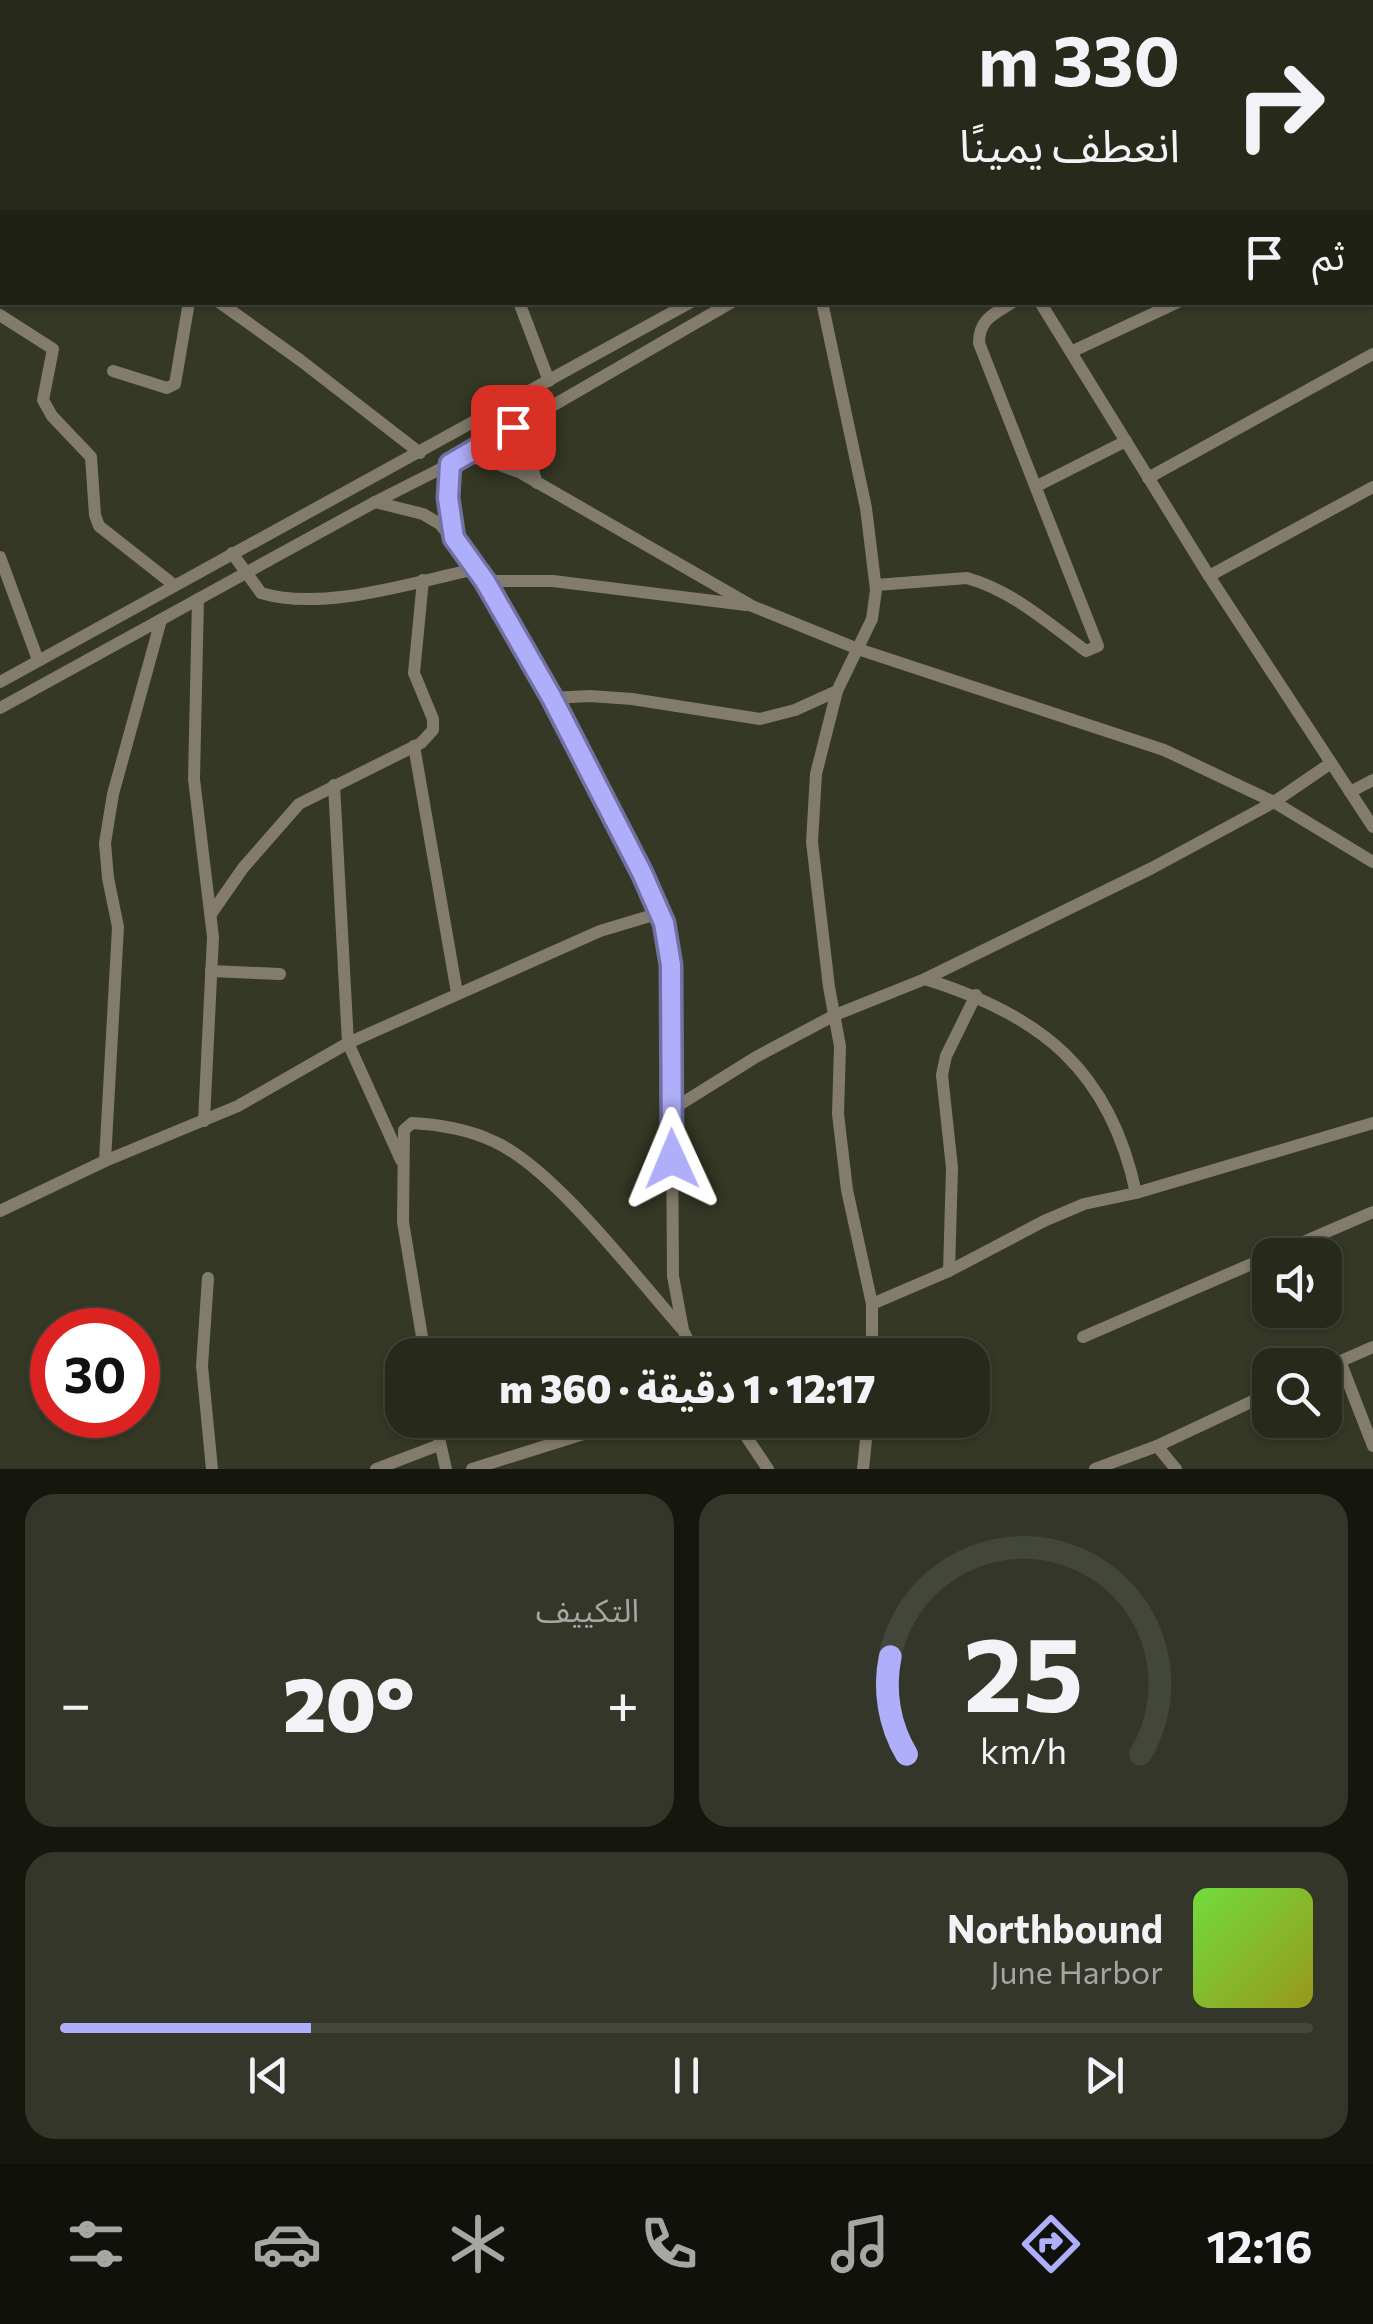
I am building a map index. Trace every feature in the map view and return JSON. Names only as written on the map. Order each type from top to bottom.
[{"type":"street","points":[[113,371],[166,388],[175,384],[188,305]]},
{"type":"street","points":[[223,305],[420,452]]},
{"type":"street","points":[[521,305],[549,381]]},
{"type":"street","points":[[0,682],[686,305]]},
{"type":"street","points":[[0,708],[464,457],[727,305]]},
{"type":"street","points":[[823,305],[866,508],[876,585],[872,619],[837,691],[821,749],[812,813],[819,916],[840,1046],[838,1104],[842,1151],[872,1304],[872,1338]]},
{"type":"street","points":[[876,585],[966,578],[1031,609],[1086,651],[1095,650],[1096,636],[980,343],[980,326],[1008,305]]},
{"type":"street","points":[[1042,305],[1209,576],[1373,827]]},
{"type":"street","points":[[1073,351],[1172,305]]},
{"type":"street","points":[[0,315],[52,349],[43,400],[52,416],[91,457],[98,526],[174,585]]},
{"type":"street","points":[[1148,478],[1373,354]]},
{"type":"street","points":[[578,365],[587,384]]},
{"type":"street","points":[[537,484],[530,440],[538,412]]},
{"type":"street","points":[[1037,486],[1126,442]]},
{"type":"street","points":[[464,457],[502,465],[752,606],[858,649],[1141,741],[1274,802],[1373,862]]},
{"type":"street","points":[[450,464],[448,498],[454,538]]},
{"type":"street","points":[[1209,576],[1373,487]]},
{"type":"street","points":[[375,502],[423,514],[440,524],[485,581],[552,698],[660,913],[671,965],[673,1276],[682,1330]]},
{"type":"street","points":[[232,554],[257,590],[300,598],[370,592],[476,569]]},
{"type":"street","points":[[0,558],[38,660]]},
{"type":"street","points":[[211,914],[243,868],[292,810],[414,746],[434,726],[414,673],[423,580]]},
{"type":"street","points":[[485,581],[554,581],[752,606]]},
{"type":"street","points":[[198,599],[194,780],[211,914],[204,1122]]},
{"type":"street","points":[[105,1161],[118,927],[105,843],[112,794],[162,620]]},
{"type":"street","points":[[552,698],[632,699],[760,719],[796,710],[837,691]]},
{"type":"street","points":[[414,746],[457,993]]},
{"type":"street","points":[[672,1110],[756,1057],[835,1015],[925,979],[1152,868],[1274,802],[1330,763]]},
{"type":"street","points":[[1350,792],[1373,780]]},
{"type":"street","points":[[334,785],[348,1043],[402,1163]]},
{"type":"street","points":[[0,1210],[238,1106],[348,1043],[457,993],[600,931],[660,913]]},
{"type":"street","points":[[211,971],[280,974]]},
{"type":"street","points":[[925,979],[976,995],[1032,1026],[1090,1080],[1119,1130],[1136,1193]]},
{"type":"street","points":[[949,1271],[952,1168],[942,1075],[946,1056],[976,995]]},
{"type":"street","points":[[422,1338],[403,1222],[404,1130],[412,1123],[456,1130],[499,1144],[564,1197],[686,1338]]},
{"type":"street","points":[[872,1304],[949,1271],[1084,1204],[1136,1193],[1373,1123]]},
{"type":"street","points":[[1313,1238],[1373,1212]]},
{"type":"street","points":[[1083,1338],[1252,1264]]},
{"type":"street","points":[[208,1278],[202,1366],[212,1469]]},
{"type":"street","points":[[1342,1360],[1373,1347]]},
{"type":"street","points":[[1342,1366],[1373,1446]]},
{"type":"street","points":[[1095,1469],[1156,1446],[1252,1401]]},
{"type":"street","points":[[438,1438],[446,1469]]},
{"type":"street","points":[[472,1469],[571,1438]]},
{"type":"street","points":[[747,1438],[768,1469]]},
{"type":"street","points":[[863,1469],[866,1438]]},
{"type":"street","points":[[376,1469],[439,1444]]},
{"type":"street","points":[[1156,1446],[1176,1469]]},
{"type":"route","points":[[513,427],[450,464],[448,498],[454,538],[485,581],[552,698],[664,923],[671,965],[672,1159]]}]
